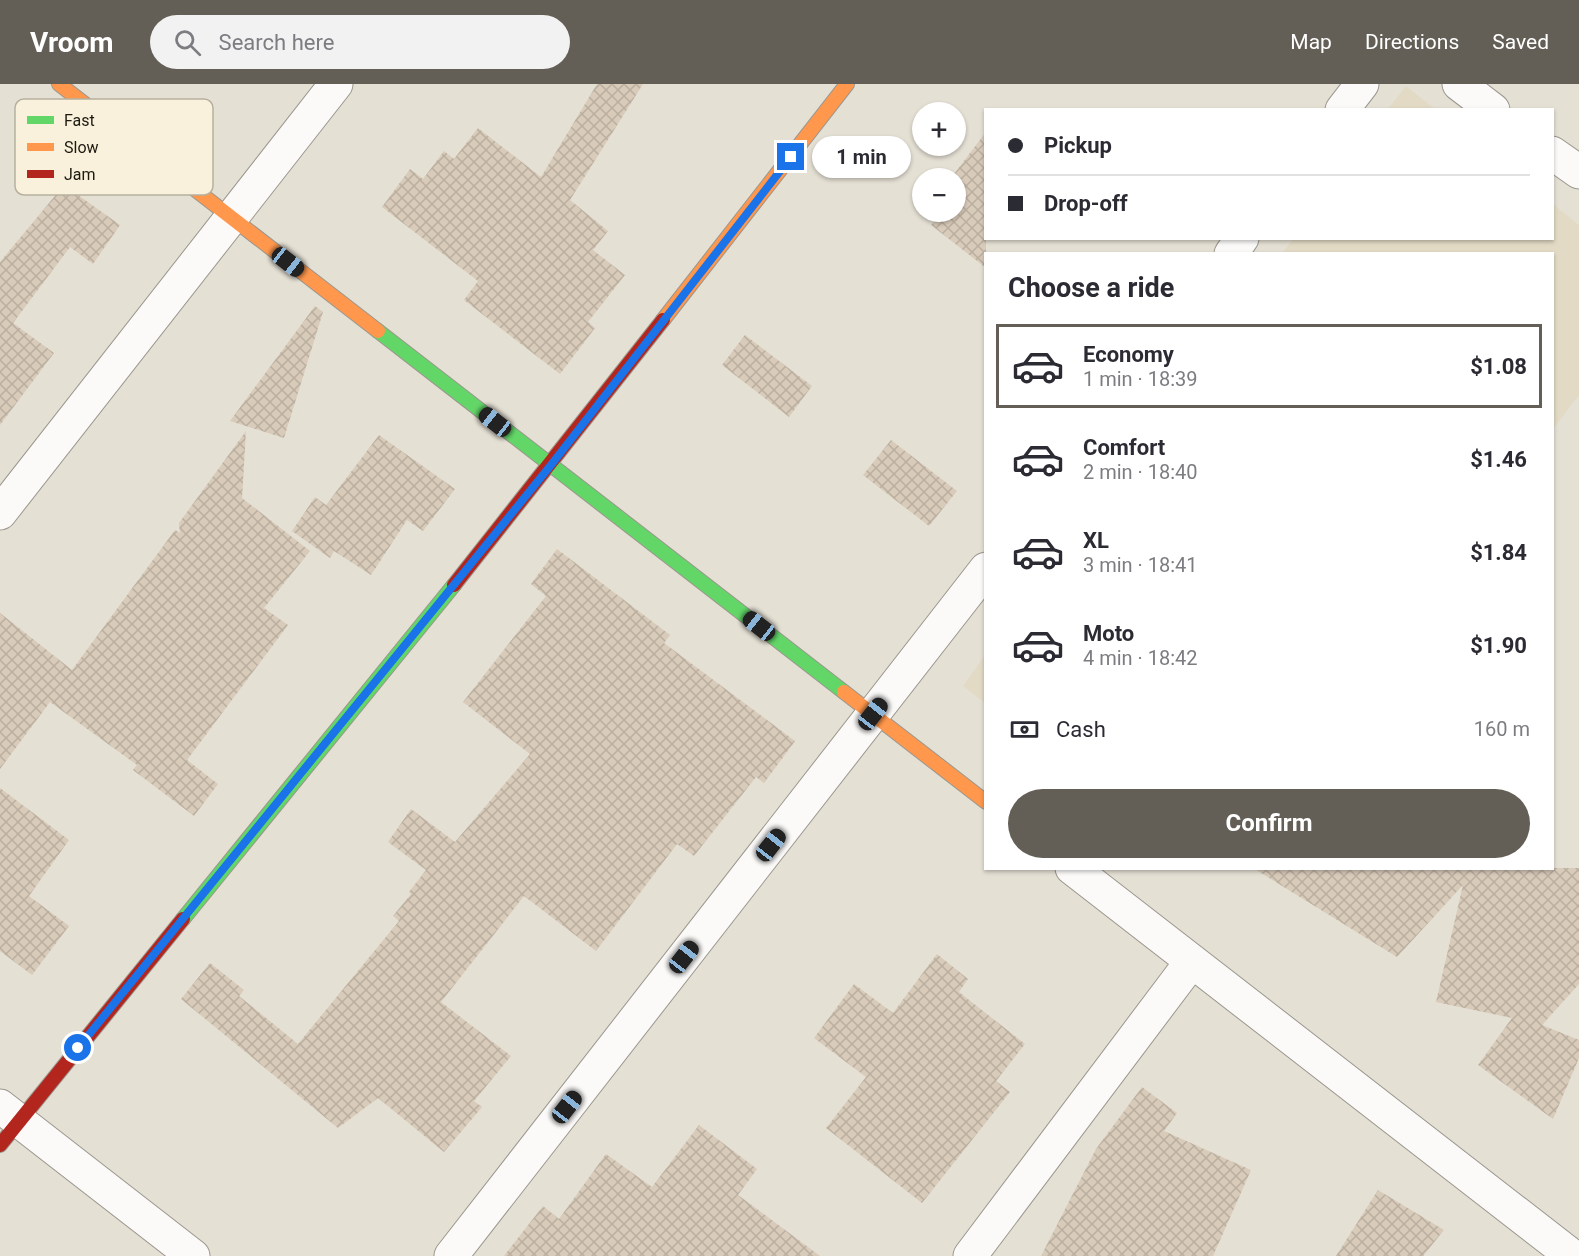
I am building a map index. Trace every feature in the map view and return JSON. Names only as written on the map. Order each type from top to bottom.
[{"type":"street","points":[[59,84],[78,99]]},
{"type":"street","points":[[0,513],[336,84]]},
{"type":"street","points":[[192,1256],[6,1124],[551,465],[847,84]]},
{"type":"street","points":[[1344,108],[1362,84]]},
{"type":"street","points":[[1459,84],[1490,108]]},
{"type":"street","points":[[1554,154],[1579,172]]},
{"type":"street","points":[[202,195],[984,800]]},
{"type":"street","points":[[451,1256],[984,572]]},
{"type":"street","points":[[1075,870],[1572,1256]]},
{"type":"street","points":[[970,1256],[1192,961]]},
{"type":"shaded area","points":[[1406,86],[1434,108],[1389,108]]},
{"type":"shaded area","points":[[1554,205],[1579,225],[1579,395],[1554,428],[1554,252],[1283,252],[1292,240],[1554,240]]},
{"type":"shaded area","points":[[984,656],[984,702],[963,686]]},
{"type":"building","points":[[597,84],[643,84],[570,200],[608,231],[593,250],[625,275],[588,322],[595,328],[560,374],[464,300],[478,281],[382,207],[410,169],[423,179],[444,151],[454,159],[478,128],[541,177]]},
{"type":"building","points":[[984,135],[986,252],[984,252],[984,266],[931,225],[934,222],[966,222],[966,168],[959,168]]},
{"type":"building","points":[[56,195],[78,195],[120,225],[93,264],[70,247],[13,323],[54,353],[0,425],[0,262]]},
{"type":"building","points":[[315,306],[323,312],[284,438],[230,421]]},
{"type":"building","points":[[745,335],[812,386],[789,417],[722,365]]},
{"type":"building","points":[[246,431],[242,498],[310,551],[264,608],[288,625],[187,760],[218,784],[194,816],[133,770],[137,765],[50,702],[0,769],[0,613],[72,670],[175,530],[180,533],[179,523]]},
{"type":"building","points":[[379,435],[455,489],[423,531],[407,520],[371,575],[334,551],[330,558],[292,531],[315,497],[326,505]]},
{"type":"building","points":[[891,440],[957,491],[929,526],[863,475]]},
{"type":"building","points":[[557,549],[670,635],[664,643],[795,741],[764,783],[756,777],[694,856],[677,844],[596,951],[524,896],[441,1002],[511,1056],[474,1101],[482,1107],[444,1152],[378,1098],[338,1128],[181,999],[210,963],[244,990],[239,996],[298,1044],[399,921],[393,916],[411,894],[409,892],[426,870],[388,842],[411,809],[455,842],[530,754],[463,702],[546,596],[531,584]]},
{"type":"building","points":[[0,788],[69,840],[29,896],[69,926],[32,975],[0,951]]},
{"type":"building","points":[[1554,868],[1579,868],[1579,984],[1542,1025],[1579,1040],[1579,1058],[1553,1119],[1478,1065],[1512,1018],[1436,1002],[1463,885],[1397,957],[1256,870],[1554,870]]},
{"type":"building","points":[[937,954],[968,979],[959,992],[1025,1044],[996,1081],[1010,1092],[922,1203],[826,1128],[866,1077],[814,1038],[854,984],[893,1013]]},
{"type":"building","points":[[1142,1087],[1177,1113],[1164,1131],[1251,1170],[1213,1256],[1041,1256],[1096,1149]]},
{"type":"building","points":[[699,1125],[757,1169],[738,1195],[820,1256],[504,1256],[543,1206],[559,1219],[606,1154],[652,1187]]},
{"type":"building","points":[[1378,1190],[1444,1230],[1423,1256],[1336,1256]]},
{"type":"traffic: fast","points":[[378,331],[844,692]]},
{"type":"traffic: fast","points":[[183,919],[454,585]]},
{"type":"traffic: slow","points":[[59,84],[78,99]]},
{"type":"traffic: slow","points":[[663,320],[847,84]]},
{"type":"traffic: slow","points":[[202,195],[378,331]]},
{"type":"traffic: slow","points":[[844,692],[984,800]]},
{"type":"traffic: jam","points":[[454,585],[663,320]]},
{"type":"traffic: jam","points":[[0,1145],[183,919]]},
{"type":"route","points":[[78,1048],[551,465],[791,157]]}]
